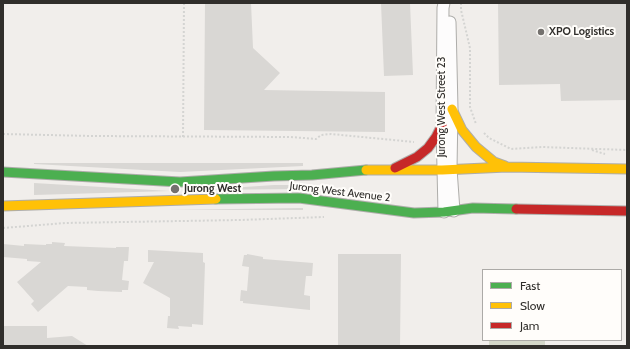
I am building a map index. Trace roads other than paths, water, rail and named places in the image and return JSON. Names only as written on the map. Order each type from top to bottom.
[{"type":"main road","points":[[452,109],[462,130],[476,147],[494,162],[507,167]]},
{"type":"main road","points":[[394,169],[417,157],[428,148],[442,125]]},
{"type":"main road","name":"Jurong West Avenue 2","points":[[3,172],[180,182],[312,175],[358,170],[447,170],[507,167],[627,169]]},
{"type":"main road","name":"Jurong West Avenue 2","points":[[3,206],[299,198],[414,213],[449,212],[473,208],[627,211]]},
{"type":"street","name":"Jurong West Street 23","points":[[444,3],[442,125],[447,170],[449,212]]},
{"type":"street","name":"Jurong West Street 23","points":[[447,170],[452,109],[449,3]]},
{"type":"place","name":"XPO Logistics","points":[[541,32]]},
{"type":"place","name":"Jurong West","points":[[175,189]]}]
